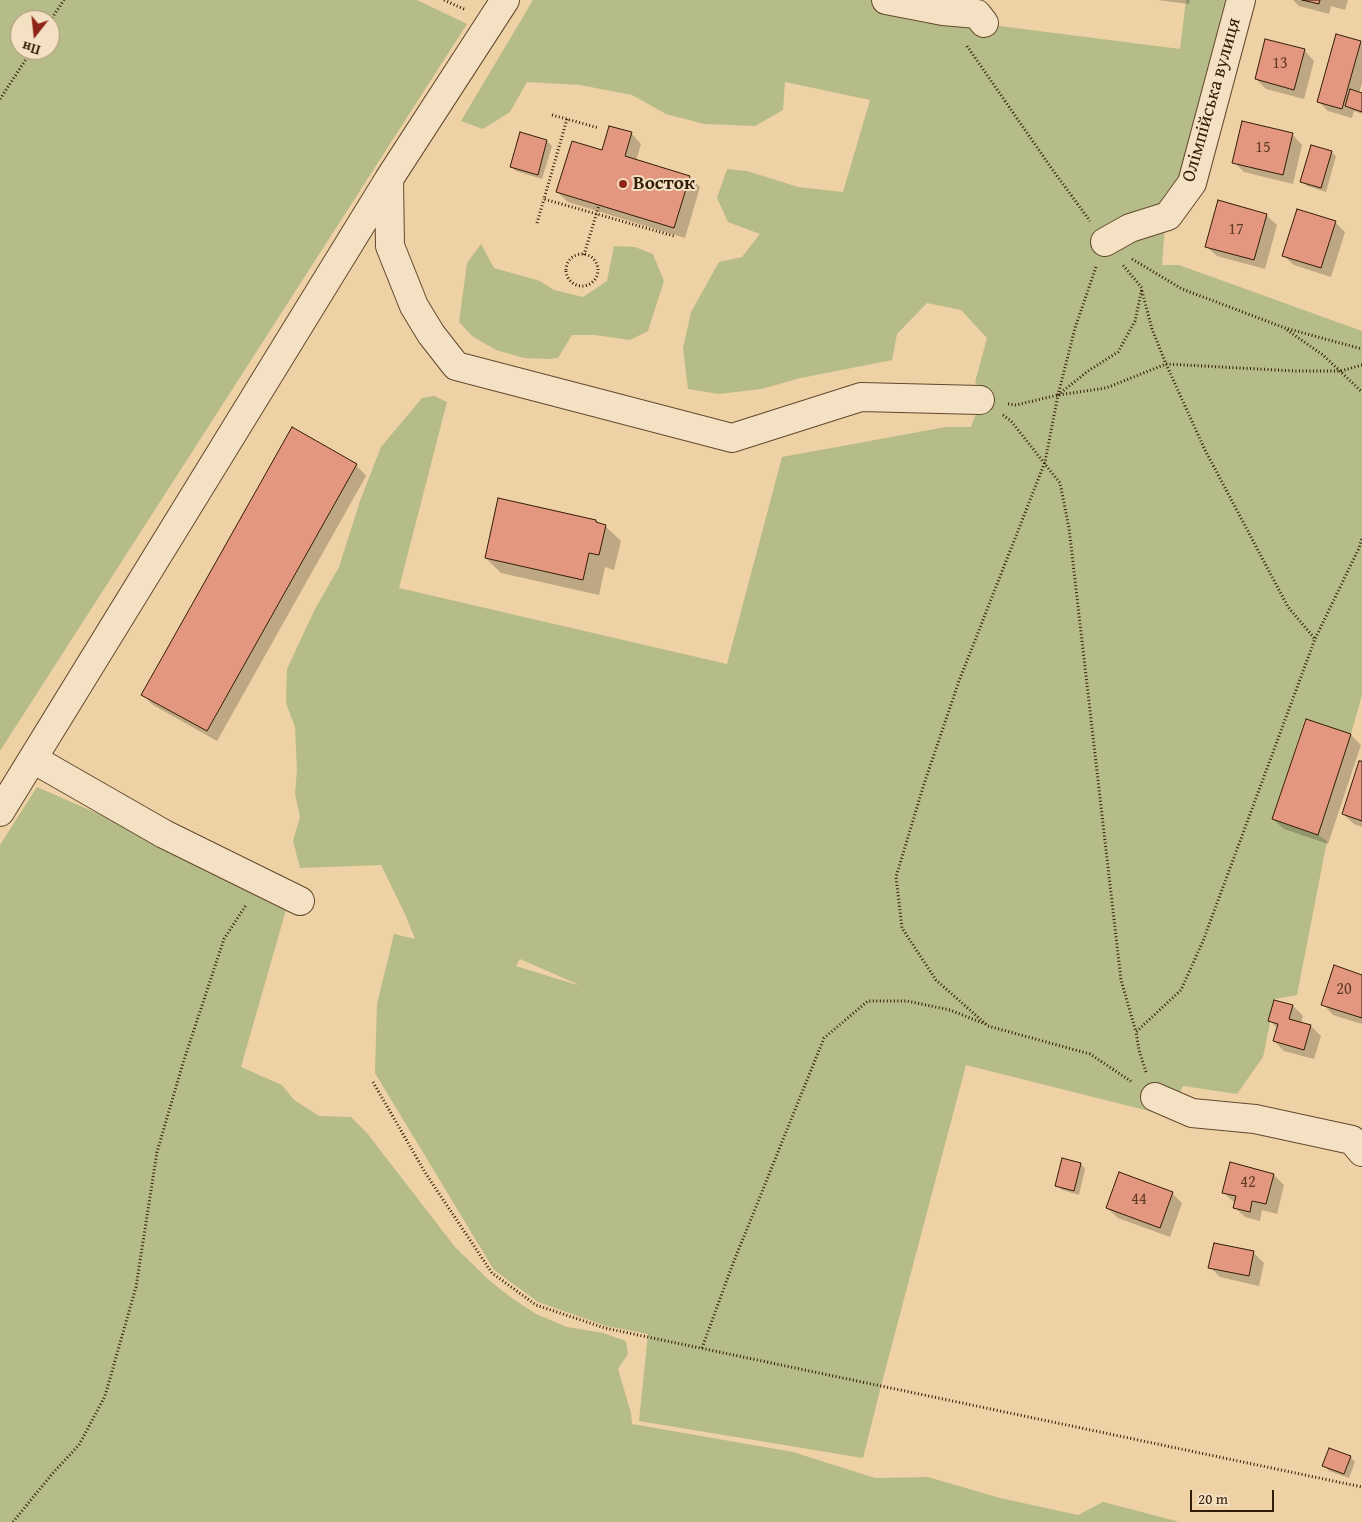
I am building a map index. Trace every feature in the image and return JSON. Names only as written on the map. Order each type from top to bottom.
[{"type":"street","points":[[0,812],[389,179],[505,0]]},
{"type":"street","points":[[886,0],[943,11],[977,14],[984,24]]},
{"type":"street","name":"Олімпійська вулиця","points":[[1105,242],[1130,228],[1168,216],[1192,183],[1241,0]]},
{"type":"street","points":[[389,179],[390,246],[414,306],[431,334],[456,366],[732,438],[861,397],[980,400]]},
{"type":"street","points":[[33,760],[164,834],[300,901]]},
{"type":"street","points":[[1155,1097],[1192,1113],[1255,1119],[1359,1139]]},
{"type":"path","points":[[943,11],[1052,169],[1105,242],[1142,288],[1152,329],[1205,450],[1288,607],[1314,639]]},
{"type":"path","points":[[0,99],[25,60]]},
{"type":"path","points":[[552,115],[599,128]]},
{"type":"path","points":[[537,223],[567,119]]},
{"type":"path","points":[[544,199],[674,236]]},
{"type":"path","points":[[584,255],[599,205]]},
{"type":"path","points":[[1105,242],[1182,289],[1285,328],[1362,349]]},
{"type":"path","points":[[988,1026],[936,980],[902,928],[896,877],[924,784],[959,681],[1045,462],[1058,395],[1075,328],[1105,242]]},
{"type":"path","points":[[584,255],[595,260],[598,272],[595,280],[587,285],[580,286],[573,283],[568,277],[566,267],[573,257],[584,255]]},
{"type":"path","points":[[1058,395],[1088,371],[1118,352],[1135,322],[1142,288]]},
{"type":"path","points":[[1285,328],[1323,355],[1362,392]]},
{"type":"path","points":[[980,400],[1016,405],[1058,395],[1106,388],[1166,364],[1296,371],[1341,371],[1362,365]]},
{"type":"path","points":[[980,400],[1011,421],[1060,483],[1069,528],[1121,980],[1136,1032],[1139,1050],[1155,1097]]},
{"type":"path","points":[[1136,1032],[1181,990],[1203,941],[1314,639],[1359,548],[1362,538]]},
{"type":"path","points":[[14,1522],[52,1474],[80,1445],[105,1396],[136,1287],[157,1152],[183,1063],[224,939],[262,882]]},
{"type":"path","points":[[702,1348],[732,1266],[824,1038],[868,1001],[908,1001],[950,1010],[988,1026],[1090,1054],[1155,1097]]},
{"type":"path","points":[[373,1082],[426,1174],[492,1273],[536,1306],[605,1328],[1362,1488]]},
{"type":"green space","points":[[0,0],[417,0],[467,24],[0,751]]},
{"type":"green space","points":[[533,0],[983,0],[984,24],[1180,49],[1186,0],[1237,0],[1189,182],[1166,213],[1162,265],[1179,265],[1362,331],[1362,695],[1351,734],[1305,719],[1272,819],[1318,835],[1327,841],[1297,995],[1275,999],[1263,1057],[1237,1094],[1183,1086],[1169,1116],[966,1065],[863,1458],[639,1421],[648,1334],[606,1326],[538,1302],[494,1270],[375,1073],[377,1004],[394,934],[415,939],[405,914],[381,865],[300,868],[293,841],[300,817],[295,794],[297,770],[295,727],[286,703],[287,669],[314,611],[339,567],[360,501],[381,447],[422,398],[434,396],[447,402],[399,588],[727,664],[782,457],[946,427],[971,427],[983,394],[975,382],[987,338],[961,310],[927,303],[897,334],[892,360],[801,378],[761,389],[719,394],[688,389],[683,348],[691,312],[719,262],[742,257],[760,234],[728,222],[717,198],[727,169],[747,171],[798,187],[843,192],[870,100],[785,82],[783,110],[755,126],[704,124],[666,114],[632,95],[580,85],[527,82],[510,112],[483,129],[461,121]],"holes":[[[520,959],[577,985],[516,966]]]},
{"type":"green space","points":[[481,244],[494,268],[540,281],[554,290],[583,297],[607,281],[614,246],[635,247],[653,254],[664,281],[648,331],[630,340],[595,335],[572,335],[558,358],[524,358],[496,350],[472,336],[459,322],[467,263]]},
{"type":"green space","points":[[37,787],[163,842],[245,882],[286,910],[241,1067],[282,1085],[294,1100],[319,1116],[351,1117],[367,1133],[455,1247],[490,1281],[513,1299],[536,1314],[567,1327],[603,1333],[626,1341],[628,1354],[618,1369],[631,1413],[632,1424],[793,1452],[875,1478],[928,1477],[1000,1498],[1078,1515],[1103,1502],[1180,1522],[0,1522],[0,845]]},
{"type":"building","points":[[1302,0],[1320,0],[1319,4]]},
{"type":"building","points":[[1336,34],[1361,41],[1342,109],[1317,102]]},
{"type":"building","points":[[1265,39],[1305,49],[1294,90],[1255,79]]},
{"type":"building","points":[[1350,89],[1362,93],[1362,112],[1345,106]]},
{"type":"building","points":[[1242,121],[1293,133],[1283,175],[1232,163]]},
{"type":"building","name":"Восток","points":[[609,126],[632,132],[625,156],[690,176],[674,228],[556,192],[572,141],[602,150]]},
{"type":"building","points":[[520,132],[547,140],[538,175],[510,167]]},
{"type":"building","points":[[1311,145],[1332,151],[1321,188],[1300,182]]},
{"type":"building","points":[[1218,200],[1267,214],[1254,260],[1205,247]]},
{"type":"building","points":[[1297,209],[1336,221],[1321,268],[1282,256]]},
{"type":"building","points":[[292,427],[357,464],[207,731],[141,695]]},
{"type":"building","points":[[498,498],[596,520],[596,522],[606,525],[599,555],[589,553],[583,580],[485,558]]},
{"type":"building","points":[[1306,719],[1351,734],[1318,835],[1272,819]]},
{"type":"building","points":[[1359,761],[1362,761],[1362,821],[1342,814]]},
{"type":"building","points":[[1334,965],[1362,975],[1362,1018],[1321,1005]]},
{"type":"building","points":[[1274,1000],[1293,1005],[1289,1019],[1311,1025],[1304,1050],[1273,1041],[1278,1024],[1268,1021]]},
{"type":"building","points":[[1062,1158],[1081,1163],[1074,1191],[1055,1186]]},
{"type":"building","points":[[1230,1162],[1274,1174],[1266,1204],[1252,1201],[1250,1212],[1233,1208],[1236,1196],[1222,1193]]},
{"type":"building","points":[[1119,1172],[1173,1192],[1160,1228],[1106,1208]]},
{"type":"building","points":[[1214,1243],[1254,1251],[1249,1276],[1208,1268]]},
{"type":"building","points":[[1329,1448],[1351,1456],[1344,1474],[1322,1466]]},
{"type":"place","name":"Восток","points":[[623,184]]}]
